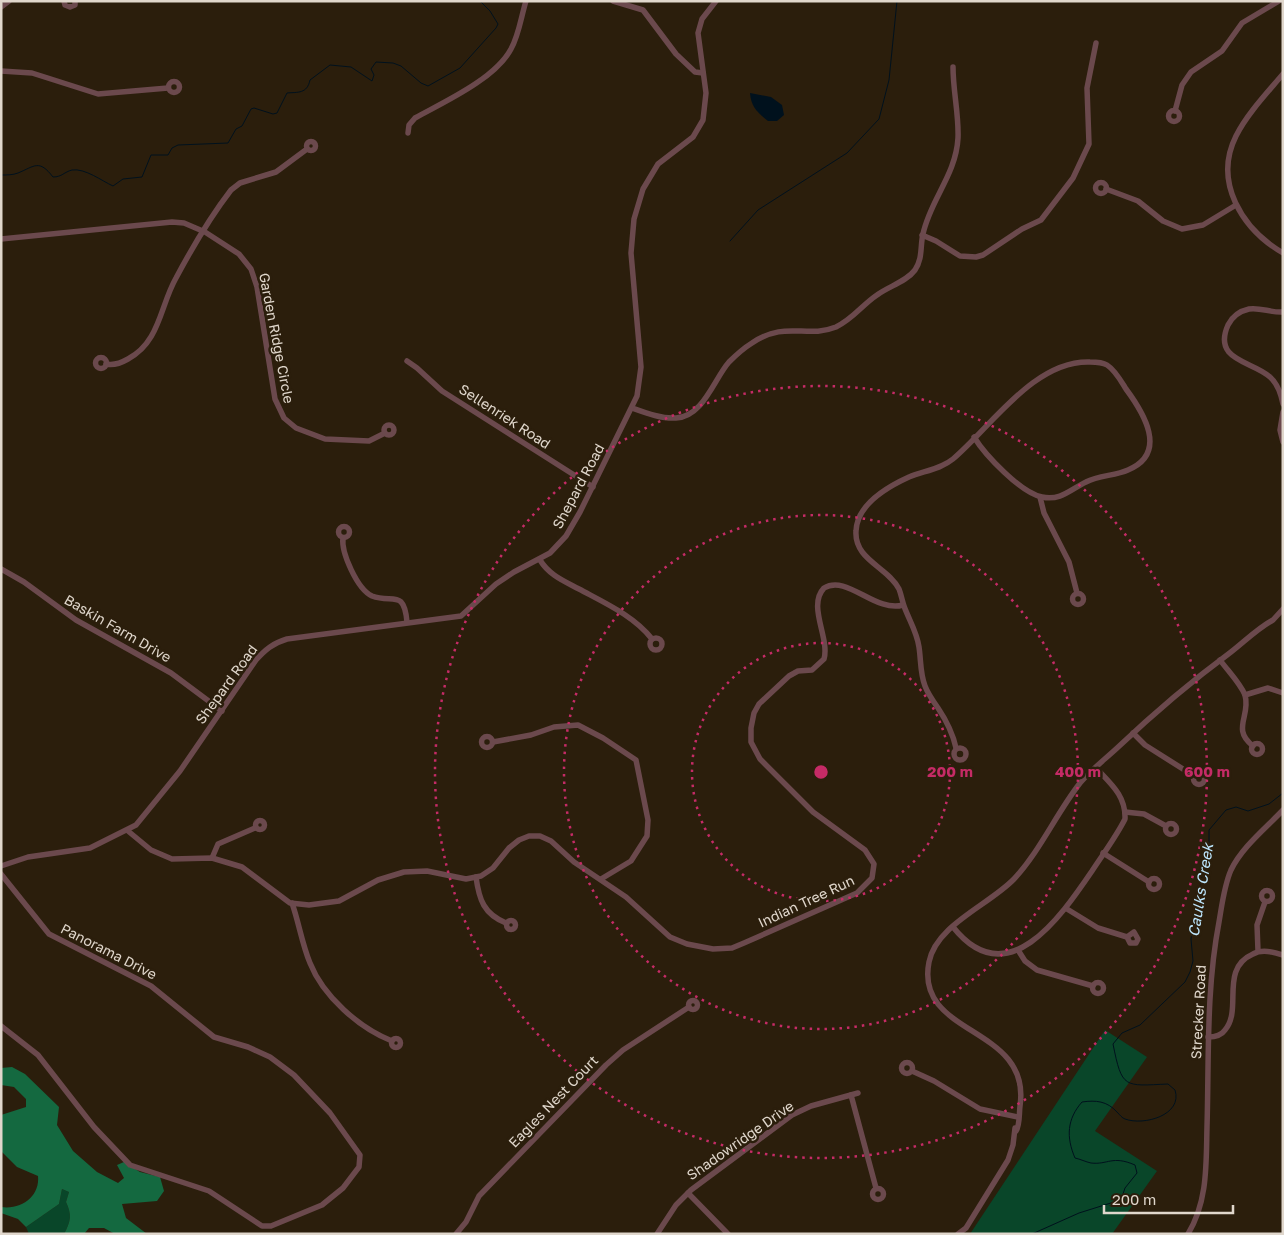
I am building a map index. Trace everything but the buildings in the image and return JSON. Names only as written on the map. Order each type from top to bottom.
[{"type":"street","points":[[1,7],[9,1]]},
{"type":"street","points":[[64,1],[65,5],[70,8],[75,5],[75,1]]},
{"type":"street","points":[[408,133],[409,125],[415,118],[470,87],[505,58],[513,44],[526,1]]},
{"type":"street","points":[[613,1],[643,10],[654,28],[676,54],[695,72],[703,73]]},
{"type":"street","name":"Shepard Road","points":[[1,866],[28,857],[71,853],[90,848],[128,831],[136,825],[162,796],[256,660],[264,651],[276,643],[287,639],[461,616],[506,577],[550,553],[566,536],[593,487],[632,408],[639,388],[641,367],[632,253],[634,220],[643,189],[658,164],[693,137],[699,129],[706,100],[699,26],[716,1]]},
{"type":"street","points":[[1175,111],[1180,90],[1191,72],[1222,51],[1242,23],[1280,1]]},
{"type":"street","points":[[922,235],[936,240],[960,256],[976,257],[984,255],[1022,229],[1041,220],[1073,178],[1089,144],[1087,88],[1096,43]]},
{"type":"street","points":[[632,408],[666,418],[678,418],[688,415],[701,404],[728,363],[754,341],[778,330],[826,329],[846,322],[875,296],[914,271],[921,255],[922,235],[949,176],[958,140],[953,67]]},
{"type":"street","points":[[1,71],[32,73],[98,94],[168,88]]},
{"type":"street","points":[[1282,252],[1252,229],[1236,205],[1228,175],[1231,150],[1246,121],[1283,74]]},
{"type":"street","points":[[106,364],[116,364],[130,358],[148,343],[157,327],[175,279],[228,194],[238,184],[276,172],[307,149]]},
{"type":"street","points":[[1106,189],[1138,201],[1163,221],[1182,229],[1203,225],[1236,205]]},
{"type":"street","name":"Garden Ridge Circle","points":[[1,239],[172,222],[184,223],[205,232],[239,254],[254,276],[275,399],[284,418],[296,428],[325,439],[369,441],[385,433]]},
{"type":"street","points":[[1283,312],[1247,309],[1231,320],[1226,335],[1228,350],[1235,358],[1270,377],[1279,390],[1283,404]]},
{"type":"street","name":"Sellenriek Road","points":[[406,361],[417,368],[442,391],[593,487]]},
{"type":"street","points":[[956,748],[945,718],[925,687],[917,638],[898,588],[860,549],[856,540],[858,519],[877,496],[906,479],[944,465],[954,459],[974,437],[1002,410],[1049,373],[1069,364],[1082,362],[1102,363],[1109,367],[1143,413],[1150,440],[1145,457],[1129,470],[1086,482],[1062,496],[1040,497],[1000,469],[974,437]]},
{"type":"street","points":[[1283,412],[1280,430],[1283,442]]},
{"type":"street","points":[[1040,497],[1044,513],[1069,562],[1077,592]]},
{"type":"street","points":[[343,538],[344,552],[366,591],[376,597],[392,598],[400,602],[405,609],[407,622]]},
{"type":"street","points":[[540,560],[546,571],[643,627],[652,639]]},
{"type":"street","name":"Baskin Farm Drive","points":[[1,570],[24,582],[76,620],[171,674],[222,711]]},
{"type":"street","name":"Indian Tree Run","points":[[476,877],[493,868],[514,843],[534,835],[551,841],[574,862],[626,897],[670,937],[686,944],[713,949],[732,948],[744,944],[863,888],[870,882],[874,872],[870,857],[813,812],[760,759],[751,742],[750,728],[754,713],[769,694],[789,676],[798,671],[812,670],[824,659],[825,642],[818,602],[824,588],[832,585],[842,586],[882,606],[903,605]]},
{"type":"street","points":[[959,1233],[1006,1164],[1016,1131],[1021,1086],[1017,1070],[1010,1059],[1002,1051],[945,1013],[931,992],[928,972],[933,950],[953,926],[1012,881],[1072,795],[1096,768],[1171,698],[1281,612]]},
{"type":"street","points":[[1220,660],[1245,696],[1246,704],[1242,730],[1245,739],[1253,746]]},
{"type":"street","points":[[1245,696],[1268,688],[1283,693]]},
{"type":"street","points":[[493,742],[531,735],[554,727],[578,725],[603,738],[636,760],[648,820],[647,836],[639,852],[631,861],[600,879]]},
{"type":"street","points":[[1133,734],[1145,745],[1194,776]]},
{"type":"street","points":[[953,926],[965,941],[982,951],[1005,955],[1018,950],[1051,926],[1067,909],[1121,827],[1125,812],[1121,795],[1096,768]]},
{"type":"street","name":"Strecker Road","points":[[1188,1234],[1200,1210],[1206,1173],[1208,1037],[1214,950],[1228,878],[1236,860],[1283,810]]},
{"type":"street","points":[[1125,812],[1144,814],[1166,826]]},
{"type":"street","points":[[136,825],[142,841]]},
{"type":"street","points":[[212,858],[218,844],[255,828]]},
{"type":"street","points":[[128,831],[151,850],[172,859],[212,858],[242,867],[292,904],[331,904],[378,880],[404,872],[427,871],[458,878],[476,877],[478,897],[483,906],[494,917],[506,923]]},
{"type":"street","points":[[1103,854],[1149,882]]},
{"type":"street","name":"Panorama Drive","points":[[1,874],[49,934],[152,986],[214,1037],[258,1050],[294,1074],[330,1113],[355,1146],[360,1155],[361,1162],[343,1188],[322,1205],[271,1226],[262,1226],[209,1191],[130,1164],[94,1127],[38,1055],[1,1026]]},
{"type":"street","points":[[1258,951],[1257,925],[1265,902]]},
{"type":"street","points":[[292,904],[310,964],[322,985],[354,1018],[392,1041]]},
{"type":"street","points":[[1067,909],[1098,928],[1127,937]]},
{"type":"street","points":[[1018,950],[1026,961],[1037,970],[1093,986]]},
{"type":"street","points":[[1208,1037],[1218,1036],[1226,1029],[1236,969],[1242,961],[1258,951],[1283,956]]},
{"type":"street","name":"Eagles Nest Court","points":[[456,1234],[466,1222],[479,1196],[606,1064],[623,1050],[689,1007]]},
{"type":"street","points":[[912,1071],[934,1081],[980,1109],[1018,1120]]},
{"type":"street","name":"Shadowridge Drive","points":[[656,1234],[688,1193],[792,1116],[810,1106],[858,1093]]},
{"type":"street","points":[[851,1095],[876,1188]]},
{"type":"street","points":[[688,1193],[728,1234]]},
{"type":"green space","points":[[1105,1030],[1147,1057],[1095,1131],[1157,1171],[1112,1234],[970,1234]]},
{"type":"green space","points":[[12,1067],[25,1074],[59,1107],[57,1125],[73,1151],[97,1172],[118,1183],[124,1178],[117,1165],[124,1162],[140,1172],[160,1177],[164,1191],[157,1201],[122,1204],[126,1218],[147,1234],[115,1234],[104,1228],[89,1228],[84,1234],[64,1234],[70,1218],[66,1202],[69,1192],[62,1189],[59,1204],[26,1227],[18,1219],[1,1213],[1,1207],[16,1206],[28,1200],[36,1190],[38,1183],[38,1176],[17,1167],[1,1151],[1,1115],[26,1107],[26,1099],[14,1087],[1,1085],[1,1068]]},
{"type":"green space","points":[[62,1189],[69,1192],[66,1202],[70,1218],[64,1234],[29,1234],[26,1227],[59,1204]]},
{"type":"water","points":[[750,93],[771,97],[782,105],[784,115],[777,121],[768,121],[756,109]]},
{"type":"waterway","points":[[1,175],[16,174],[33,166],[40,166],[53,177],[77,170],[88,173],[113,186],[123,179],[142,177],[151,155],[168,155],[172,148],[178,145],[228,143],[236,129],[242,126],[251,109],[254,108],[273,114],[277,113],[287,93],[304,90],[309,85],[310,80],[330,65],[351,67],[372,81],[374,75],[371,69],[376,62],[393,63],[401,66],[421,83],[428,86],[460,68],[496,28],[498,24],[490,11],[480,1]]},
{"type":"waterway","points":[[730,241],[758,210],[847,153],[879,119],[889,80],[897,1]]},
{"type":"waterway","name":"Caulks Creek","points":[[1032,1234],[1079,1213],[1114,1202],[1122,1197],[1125,1188],[1137,1173],[1135,1165],[1127,1162],[1115,1160],[1091,1163],[1075,1158],[1069,1136],[1073,1115],[1082,1102],[1087,1101],[1105,1103],[1123,1118],[1133,1121],[1142,1121],[1160,1116],[1168,1112],[1173,1106],[1176,1099],[1175,1090],[1168,1084],[1142,1085],[1127,1082],[1119,1070],[1113,1044],[1122,1033],[1140,1025],[1185,982],[1190,972],[1193,961],[1191,939],[1203,870],[1209,852],[1209,830],[1226,810],[1236,807],[1248,811],[1269,804],[1283,793]]}]
